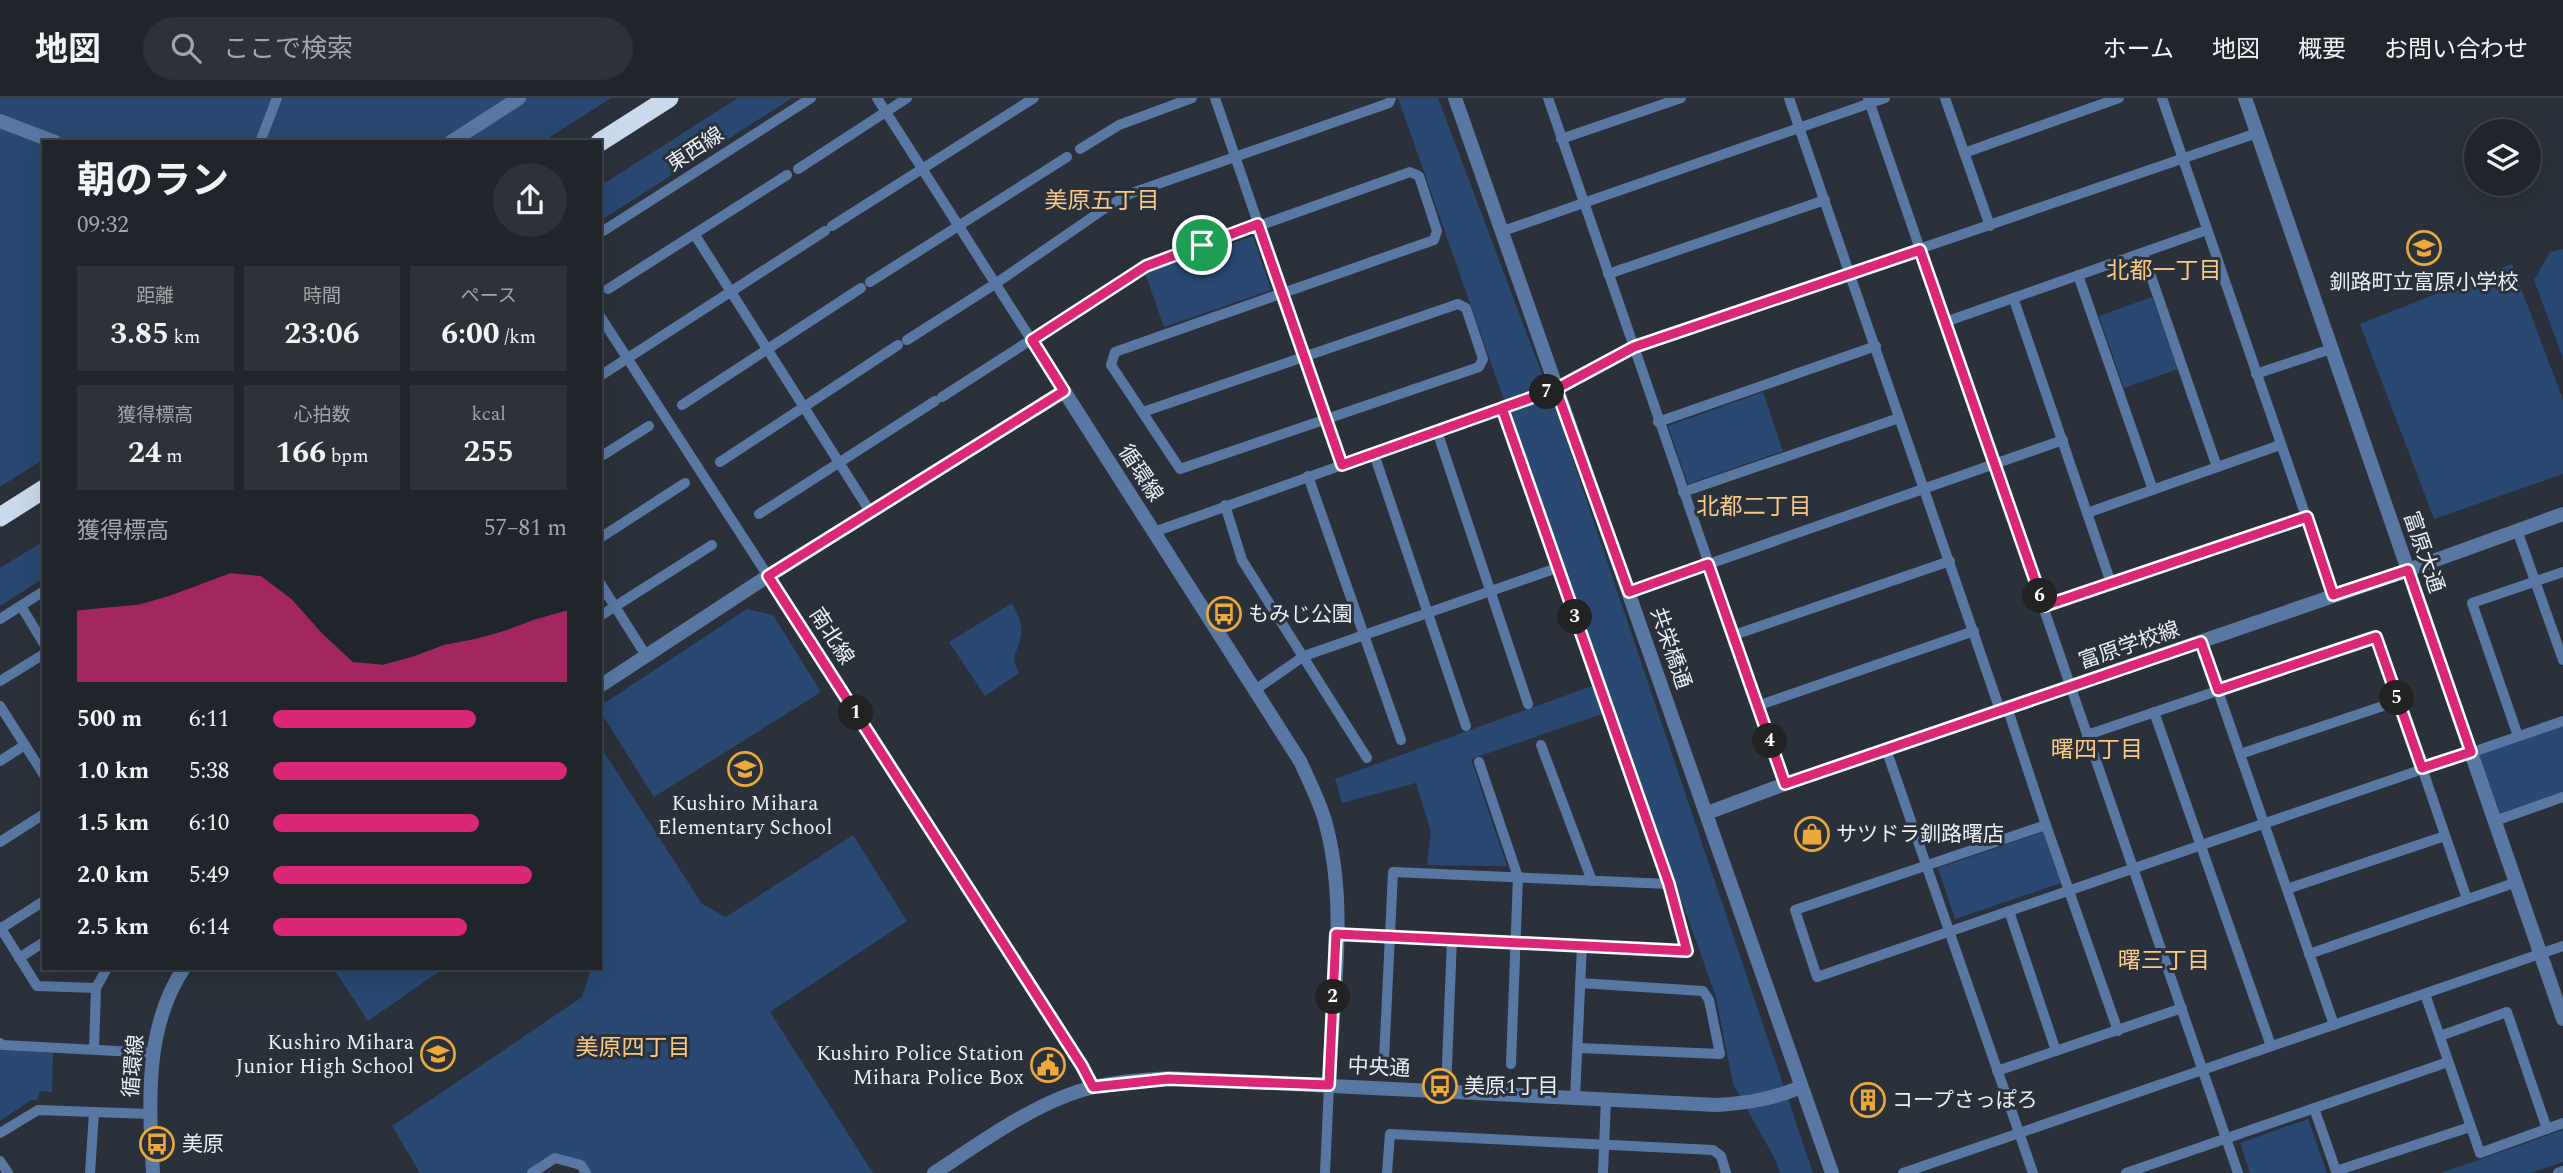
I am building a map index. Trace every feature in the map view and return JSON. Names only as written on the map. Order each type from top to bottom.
[{"type":"highway","points":[[588,140],[653,98]]},
{"type":"highway","points":[[602,141],[669,98]]},
{"type":"highway","points":[[0,517],[42,490]]},
{"type":"highway","points":[[0,526],[42,499]]},
{"type":"street","points":[[261,140],[277,98]]},
{"type":"street","points":[[454,140],[519,98]]},
{"type":"street","name":"東西線","points":[[602,232],[811,98]]},
{"type":"street","points":[[602,685],[768,576],[1064,391],[877,98]]},
{"type":"street","points":[[798,169],[907,98]]},
{"type":"street","points":[[602,375],[1034,98]]},
{"type":"street","points":[[1080,149],[1119,125],[1192,98]]},
{"type":"street","points":[[1214,98],[1342,465]]},
{"type":"street","points":[[1114,203],[1132,193],[1389,103],[1391,98]]},
{"type":"street","name":"共栄橋通","points":[[1455,98],[1832,1173]]},
{"type":"street","points":[[1548,98],[1785,784]]},
{"type":"street","points":[[1561,139],[1681,98]]},
{"type":"street","points":[[1789,98],[1973,631],[2004,709],[2118,1031]]},
{"type":"street","points":[[1503,231],[1800,128],[1869,101],[1885,98]]},
{"type":"street","points":[[1945,98],[1990,226]]},
{"type":"street","points":[[1964,153],[2119,98]]},
{"type":"street","points":[[2162,98],[2333,595]]},
{"type":"street","name":"富原大通","points":[[2245,98],[2563,1019]]},
{"type":"street","points":[[1869,101],[2238,1173]]},
{"type":"street","points":[[0,121],[50,140]]},
{"type":"street","points":[[1154,531],[1556,389],[1634,347],[2257,133]]},
{"type":"street","points":[[682,405],[1066,157]]},
{"type":"street","points":[[759,514],[1146,266],[1410,172],[1419,176],[1437,231],[1434,240],[1115,352],[1111,365],[1180,469],[1479,367],[1483,359],[1466,308],[1458,304],[1143,412]]},
{"type":"street","points":[[608,289],[787,175]]},
{"type":"street","points":[[1608,274],[1825,200]]},
{"type":"street","points":[[720,462],[995,284],[1104,209]]},
{"type":"street","points":[[1945,322],[2014,300],[2207,230]]},
{"type":"street","points":[[695,235],[871,513]]},
{"type":"street","points":[[2143,253],[2217,467]]},
{"type":"street","points":[[2078,275],[2153,490]]},
{"type":"street","points":[[2014,300],[2111,583]]},
{"type":"street","name":"南北線","points":[[602,319],[1093,1087]]},
{"type":"street","points":[[1658,422],[1876,346]]},
{"type":"street","points":[[2256,374],[2331,349]]},
{"type":"street","name":"循環線","points":[[1064,391],[1300,761],[1325,820],[1336,878],[1329,1085]]},
{"type":"street","points":[[1336,934],[1687,951],[1669,884],[1502,408]]},
{"type":"street","points":[[1683,492],[1899,418]]},
{"type":"street","points":[[602,456],[649,426]]},
{"type":"street","points":[[1437,431],[1528,704]]},
{"type":"street","points":[[1629,592],[2063,440]]},
{"type":"street","points":[[2087,513],[2280,445]]},
{"type":"street","points":[[1374,453],[1466,726]]},
{"type":"street","points":[[1308,476],[1401,740]]},
{"type":"street","points":[[602,537],[685,483]]},
{"type":"street","points":[[1225,505],[1242,561],[1367,758]]},
{"type":"street","name":"富原学校線","points":[[1707,813],[2563,514]]},
{"type":"street","points":[[2044,606],[2307,517]]},
{"type":"street","points":[[2517,530],[2561,646],[2563,660]]},
{"type":"street","points":[[602,615],[712,545]]},
{"type":"street","points":[[1734,635],[1950,561]]},
{"type":"street","points":[[1255,690],[1304,656],[1558,568]]},
{"type":"street","points":[[2518,736],[2472,603],[2563,572]]},
{"type":"street","points":[[602,586],[647,657]]},
{"type":"street","points":[[0,619],[42,592]]},
{"type":"street","points":[[21,606],[42,641]]},
{"type":"street","points":[[1757,706],[1973,631]]},
{"type":"street","points":[[2087,735],[2376,637],[2467,899]]},
{"type":"street","points":[[2201,642],[2334,1025]]},
{"type":"street","points":[[0,681],[42,655]]},
{"type":"street","points":[[2240,754],[2398,701]]},
{"type":"street","points":[[0,706],[42,772]]},
{"type":"street","points":[[2154,712],[2271,1046]]},
{"type":"street","points":[[2046,825],[1796,910],[1817,977],[2563,721]]},
{"type":"street","points":[[0,761],[24,745]]},
{"type":"street","points":[[1541,745],[1592,881]]},
{"type":"street","points":[[1886,749],[2033,1173]]},
{"type":"street","points":[[1479,762],[1518,877],[1511,1064]]},
{"type":"street","points":[[2495,821],[2563,797]]},
{"type":"street","points":[[0,842],[42,815]]},
{"type":"street","points":[[2287,889],[2445,836]]},
{"type":"street","points":[[1384,1060],[1393,872],[1669,884]]},
{"type":"street","points":[[2309,954],[2517,882]]},
{"type":"street","points":[[42,902],[0,928],[37,986],[96,988]]},
{"type":"street","points":[[2009,911],[2056,1051]]},
{"type":"street","points":[[1446,1091],[1452,938]]},
{"type":"street","points":[[19,958],[42,943]]},
{"type":"street","points":[[1574,1098],[1582,945]]},
{"type":"street","points":[[1903,1173],[2563,946]]},
{"type":"street","points":[[94,1049],[96,988],[106,970]]},
{"type":"street","name":"循環線","points":[[153,1173],[150,1114],[157,1027],[162,1009],[183,970]]},
{"type":"street","points":[[1578,1048],[1720,1054],[1709,1000],[1703,991],[1580,983]]},
{"type":"street","points":[[2425,993],[2480,1153],[2563,1123]]},
{"type":"street","points":[[1997,1071],[2182,1008]]},
{"type":"street","points":[[2440,1036],[2507,1012],[2547,1129]]},
{"type":"street","points":[[0,1042],[2,1045],[155,1053]]},
{"type":"street","points":[[2126,1173],[2448,1062]]},
{"type":"street","name":"中央通","points":[[934,1173],[994,1134],[1049,1104],[1093,1087],[1168,1079],[1717,1105],[1749,1103],[1777,1097],[1801,1087]]},
{"type":"street","points":[[1325,1173],[1329,1085]]},
{"type":"street","points":[[1603,1173],[1606,1099]]},
{"type":"street","points":[[2314,1108],[2336,1171],[2470,1127]]},
{"type":"street","points":[[0,1133],[38,1110],[150,1114]]},
{"type":"street","points":[[90,1173],[94,1112]]},
{"type":"street","points":[[1387,1173],[1390,1134],[1713,1150],[1721,1156],[1726,1173]]},
{"type":"street","points":[[533,1173],[555,1158],[581,1165],[586,1173]]},
{"type":"street","points":[[0,1161],[8,1173]]},
{"type":"street","points":[[2558,1173],[2563,1171]]},
{"type":"shaded area","points":[[0,98],[611,98],[545,140],[42,140],[42,460],[0,487]]},
{"type":"shaded area","points":[[738,98],[792,98],[602,220],[602,185]]},
{"type":"shaded area","points":[[1398,98],[1438,98],[1562,427],[1813,1173],[1780,1173],[1775,1159],[1733,1084],[1716,997],[1614,710],[1471,759],[1507,866],[1427,865],[1431,832],[1416,783],[1342,803],[1335,779],[1603,682]]},
{"type":"shaded area","points":[[1253,236],[1271,290],[1164,327],[1145,273]]},
{"type":"shaded area","points":[[2563,249],[2563,358],[2534,280],[2550,252]]},
{"type":"shaded area","points":[[2512,264],[2563,400],[2563,474],[2434,519],[2360,324]]},
{"type":"shaded area","points":[[2152,297],[2178,369],[2124,388],[2099,316]]},
{"type":"shaded area","points":[[1763,392],[1783,451],[1688,484],[1668,426]]},
{"type":"shaded area","points":[[42,542],[42,579],[0,606],[0,568]]},
{"type":"shaded area","points":[[1012,603],[1021,626],[1014,658],[1019,673],[985,696],[949,642]]},
{"type":"shaded area","points":[[747,609],[773,615],[821,692],[654,797],[602,714],[602,705]]},
{"type":"shaded area","points":[[2563,721],[2563,797],[2495,821],[2471,752]]},
{"type":"shaded area","points":[[602,749],[702,904],[726,917],[853,835],[907,921],[770,1012],[873,1173],[586,1173],[555,1158],[532,1173],[420,1173],[392,1126],[582,997],[590,970],[602,970]]},
{"type":"shaded area","points":[[2043,832],[2061,883],[1955,919],[1938,868]]},
{"type":"shaded area","points":[[334,970],[441,970],[368,1021]]},
{"type":"shaded area","points":[[0,1050],[53,1053],[52,1092],[40,1091],[37,1100],[31,1100],[0,1121]]},
{"type":"shaded area","points":[[2308,1119],[2327,1173],[2250,1173],[2240,1143]]},
{"type":"shaded area","points":[[2563,1130],[2563,1162],[2530,1173],[2441,1173]]},
{"type":"place","name":"釧路町立富原小学校","points":[[2424,248]]},
{"type":"place","name":"もみじ公園","points":[[1224,614]]},
{"type":"place","name":"Kushiro Mihara Elementary School","points":[[745,769]]},
{"type":"place","name":"サツドラ釧路曙店","points":[[1812,834]]},
{"type":"place","name":"Kushiro Mihara Junior High School","points":[[438,1054]]},
{"type":"place","name":"Kushiro Police Station Mihara Police Box","points":[[1048,1065]]},
{"type":"place","name":"美原1丁目","points":[[1440,1086]]},
{"type":"place","name":"コープさっぽろ","points":[[1868,1100]]},
{"type":"place","name":"美原","points":[[157,1144]]},
{"type":"district","name":"美原五丁目","points":[[1102,200]]},
{"type":"district","name":"北都一丁目","points":[[2164,270]]},
{"type":"district","name":"北都二丁目","points":[[1754,506]]},
{"type":"district","name":"曙四丁目","points":[[2097,749]]},
{"type":"district","name":"曙三丁目","points":[[2164,960]]},
{"type":"district","name":"美原四丁目","points":[[633,1047]]},
{"type":"route","points":[[1202,245],[1146,266],[1032,340],[1064,391],[768,576],[1093,1087],[1168,1079],[1329,1085],[1336,934],[1687,951],[1669,884],[1502,408],[1556,389],[1629,592],[1708,564],[1785,784],[2201,642],[2218,690],[2376,637],[2422,768],[2471,752],[2408,570],[2333,595],[2307,517],[2044,606],[1920,250],[1634,347],[1556,389],[1541,394],[1342,465],[1258,224],[1202,245]]}]
